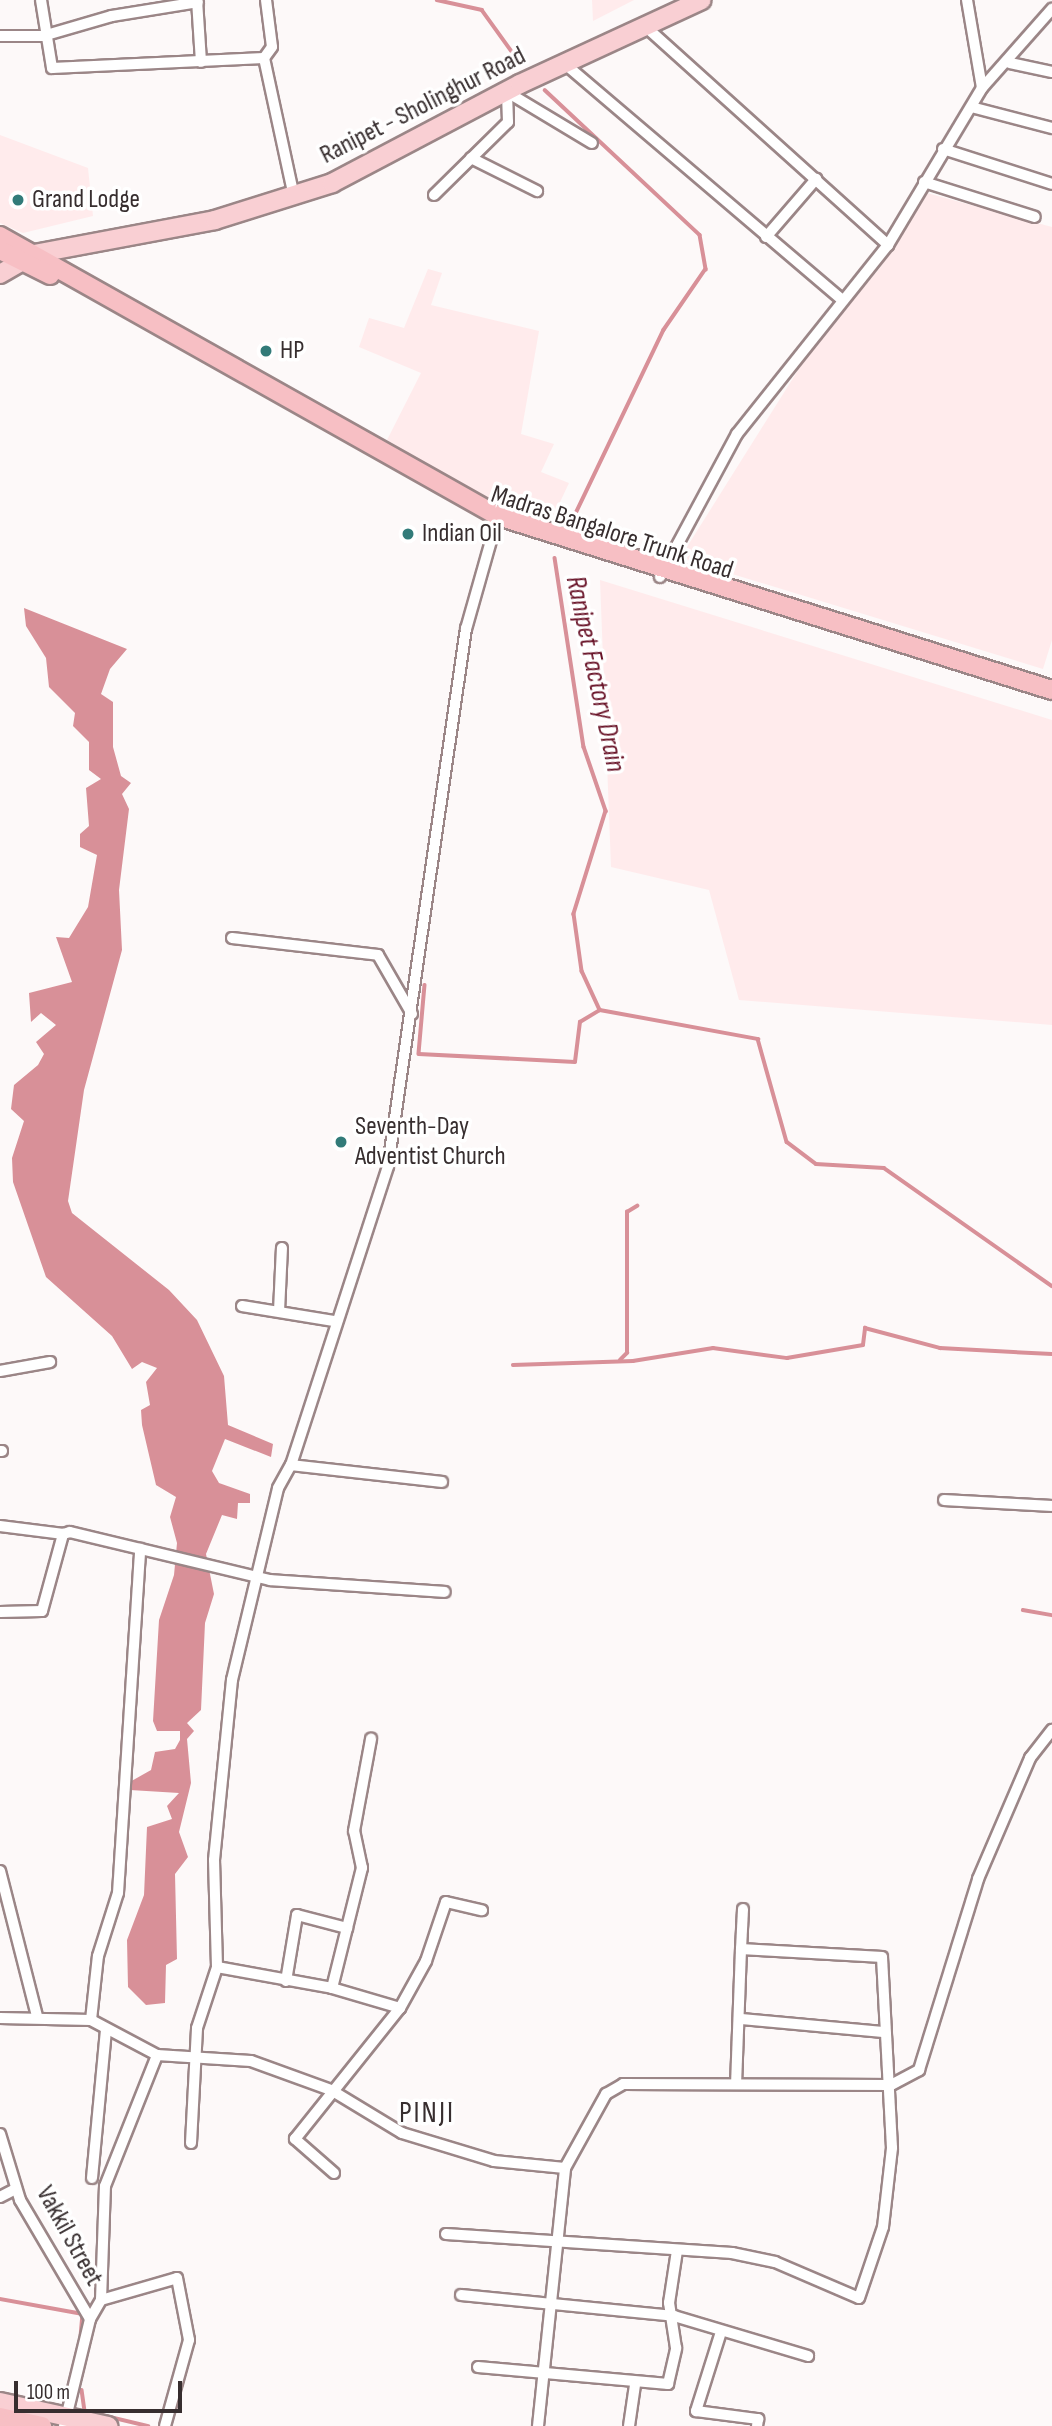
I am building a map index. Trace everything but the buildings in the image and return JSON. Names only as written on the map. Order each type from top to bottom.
[{"type":"highway","name":"Madras Bangalore Trunk Road","points":[[12,252],[497,520],[1016,684],[1052,699]]},
{"type":"highway","points":[[1016,684],[1052,690]]},
{"type":"highway","points":[[0,2417],[41,2426]]},
{"type":"main road","points":[[0,274],[12,252],[293,192],[681,0]]},
{"type":"main road","name":"Ranipet - Sholinghur Road","points":[[293,192],[397,153],[507,92],[536,72],[565,64],[702,0]]},
{"type":"main road","points":[[0,2402],[65,2421],[108,2426]]},
{"type":"street","points":[[41,0],[43,36],[52,68],[264,58]]},
{"type":"street","points":[[266,0],[272,47],[264,58],[293,192]]},
{"type":"street","points":[[967,0],[982,88]]},
{"type":"street","points":[[0,36],[43,36],[111,16],[197,1],[201,62]]},
{"type":"street","points":[[662,573],[737,434],[888,245],[943,149],[975,108],[982,88],[1010,63],[1051,11]]},
{"type":"street","points":[[646,27],[888,245]]},
{"type":"street","points":[[1010,63],[1052,72]]},
{"type":"street","points":[[565,64],[842,300]]},
{"type":"street","points":[[507,92],[592,143]]},
{"type":"street","points":[[434,195],[508,122],[507,92]]},
{"type":"street","points":[[975,108],[1052,128]]},
{"type":"street","points":[[943,149],[1052,184]]},
{"type":"street","points":[[471,158],[537,191]]},
{"type":"street","points":[[766,237],[816,179]]},
{"type":"street","points":[[924,182],[1035,218]]},
{"type":"street","points":[[191,2143],[198,2058],[197,2028],[217,1967],[214,1860],[232,1679],[278,1488],[291,1465],[334,1321],[388,1166],[466,629],[497,520]]},
{"type":"street","points":[[232,938],[378,955],[412,1014]]},
{"type":"street","points":[[279,1311],[282,1248]]},
{"type":"street","points":[[242,1306],[334,1321]]},
{"type":"street","points":[[0,1371],[50,1363]]},
{"type":"street","points":[[291,1465],[443,1482]]},
{"type":"street","points":[[944,1500],[1052,1506]]},
{"type":"street","points":[[0,1526],[63,1534],[258,1575],[342,1589],[444,1592]]},
{"type":"street","points":[[0,1612],[42,1611],[63,1534]]},
{"type":"street","points":[[91,2020],[98,1956],[118,1893],[140,1549]]},
{"type":"street","points":[[538,2426],[565,2168],[606,2094],[623,2084],[891,2085],[919,2070],[978,1879],[1030,1758],[1052,1730]]},
{"type":"street","points":[[332,1988],[362,1868],[354,1831],[371,1739]]},
{"type":"street","points":[[0,1871],[37,2016]]},
{"type":"street","points":[[334,2173],[295,2139],[331,2090],[400,2008],[426,1961],[446,1902],[482,1910]]},
{"type":"street","points":[[736,2084],[741,2019],[743,1909]]},
{"type":"street","points":[[286,1981],[297,1915],[347,1928]]},
{"type":"street","points":[[446,2234],[559,2239],[775,2262],[859,2298],[883,2227],[891,2085],[883,2032],[882,1957],[741,1949]]},
{"type":"street","points":[[217,1967],[332,1988],[400,2008]]},
{"type":"street","points":[[0,2018],[37,2016],[91,2020],[106,2031],[158,2055],[251,2061],[331,2090],[402,2133],[494,2161],[565,2168]]},
{"type":"street","points":[[741,2019],[883,2032]]},
{"type":"street","points":[[92,2178],[106,2031]]},
{"type":"street","points":[[65,2421],[90,2319],[101,2300],[105,2186],[158,2055]]},
{"type":"street","name":"Vakkil Street","points":[[0,2134],[16,2189],[90,2319]]},
{"type":"street","points":[[0,2197],[16,2189]]},
{"type":"street","points":[[478,2367],[544,2371],[635,2385],[668,2384],[674,2316],[669,2303],[677,2251]]},
{"type":"street","points":[[101,2300],[177,2278],[189,2340],[165,2426]]},
{"type":"street","points":[[461,2295],[674,2316],[720,2335],[808,2356]]},
{"type":"street","points":[[720,2335],[696,2411],[758,2419],[757,2426]]},
{"type":"street","points":[[629,2426],[635,2385]]},
{"type":"shaded area","points":[[592,0],[634,0],[593,21]]},
{"type":"shaded area","points":[[0,135],[88,168],[93,216],[23,233],[0,223]]},
{"type":"shaded area","points":[[927,193],[1052,227],[1052,640],[1043,669],[680,558],[812,348],[880,268]]},
{"type":"shaded area","points":[[428,269],[442,273],[431,305],[539,331],[521,434],[554,444],[541,472],[569,483],[552,519],[487,501],[387,440],[421,373],[359,347],[369,318],[404,328]]},
{"type":"shaded area","points":[[600,580],[1052,720],[1052,1025],[739,1000],[709,890],[611,867]]},
{"type":"shaded area","points":[[24,608],[127,649],[110,669],[101,694],[113,702],[113,747],[121,776],[131,783],[122,794],[129,809],[119,890],[122,950],[84,1090],[68,1201],[72,1213],[169,1290],[197,1320],[224,1376],[228,1425],[273,1444],[271,1457],[225,1439],[212,1471],[219,1483],[250,1494],[250,1503],[238,1503],[237,1519],[222,1515],[206,1554],[214,1594],[205,1623],[201,1710],[187,1723],[194,1731],[187,1739],[191,1783],[179,1832],[188,1857],[175,1874],[177,1959],[166,1965],[165,2003],[146,2005],[128,1987],[127,1940],[144,1895],[147,1827],[172,1819],[167,1806],[179,1793],[130,1790],[128,1783],[151,1770],[155,1752],[175,1749],[180,1740],[180,1731],[157,1731],[153,1721],[159,1620],[174,1575],[177,1543],[170,1517],[176,1497],[156,1485],[142,1425],[141,1410],[150,1405],[146,1382],[157,1368],[142,1362],[132,1369],[112,1336],[46,1277],[13,1182],[12,1158],[24,1121],[11,1109],[14,1085],[38,1065],[44,1054],[36,1042],[56,1025],[41,1013],[31,1022],[29,993],[72,982],[56,937],[69,938],[88,907],[97,855],[80,847],[80,834],[89,826],[86,788],[101,779],[89,770],[89,742],[73,726],[75,713],[49,687],[46,658],[26,626]]},
{"type":"waterway","name":"Ranipet Factory Drain","points":[[437,0],[482,10],[521,64]]},
{"type":"waterway","name":"Ranipet Factory Drain","points":[[545,90],[700,235],[706,269],[664,330],[568,530]]},
{"type":"waterway","name":"Ranipet Factory Drain","points":[[555,558],[584,747],[606,811],[574,914],[582,971],[600,1010],[758,1039],[787,1142],[816,1164],[884,1168],[1052,1286]]},
{"type":"waterway","points":[[425,985],[419,1054],[575,1062],[580,1022],[600,1010]]},
{"type":"waterway","points":[[620,1360],[627,1353],[627,1212],[637,1206]]},
{"type":"waterway","points":[[513,1365],[633,1361],[713,1348],[787,1358],[863,1345],[865,1328],[940,1348],[1052,1354]]},
{"type":"waterway","points":[[1023,1610],[1052,1615]]},
{"type":"waterway","points":[[0,2299],[83,2314],[81,2335]]},
{"type":"waterway","points":[[82,2390],[85,2411],[148,2426]]},
{"type":"place","name":"Grand Lodge","points":[[18,200]]},
{"type":"place","name":"HP","points":[[266,351]]},
{"type":"place","name":"Indian Oil","points":[[408,534]]},
{"type":"place","name":"Seventh-Day Adventist Church","points":[[341,1142]]},
{"type":"district","name":"PINJI","points":[[427,2113]]}]
